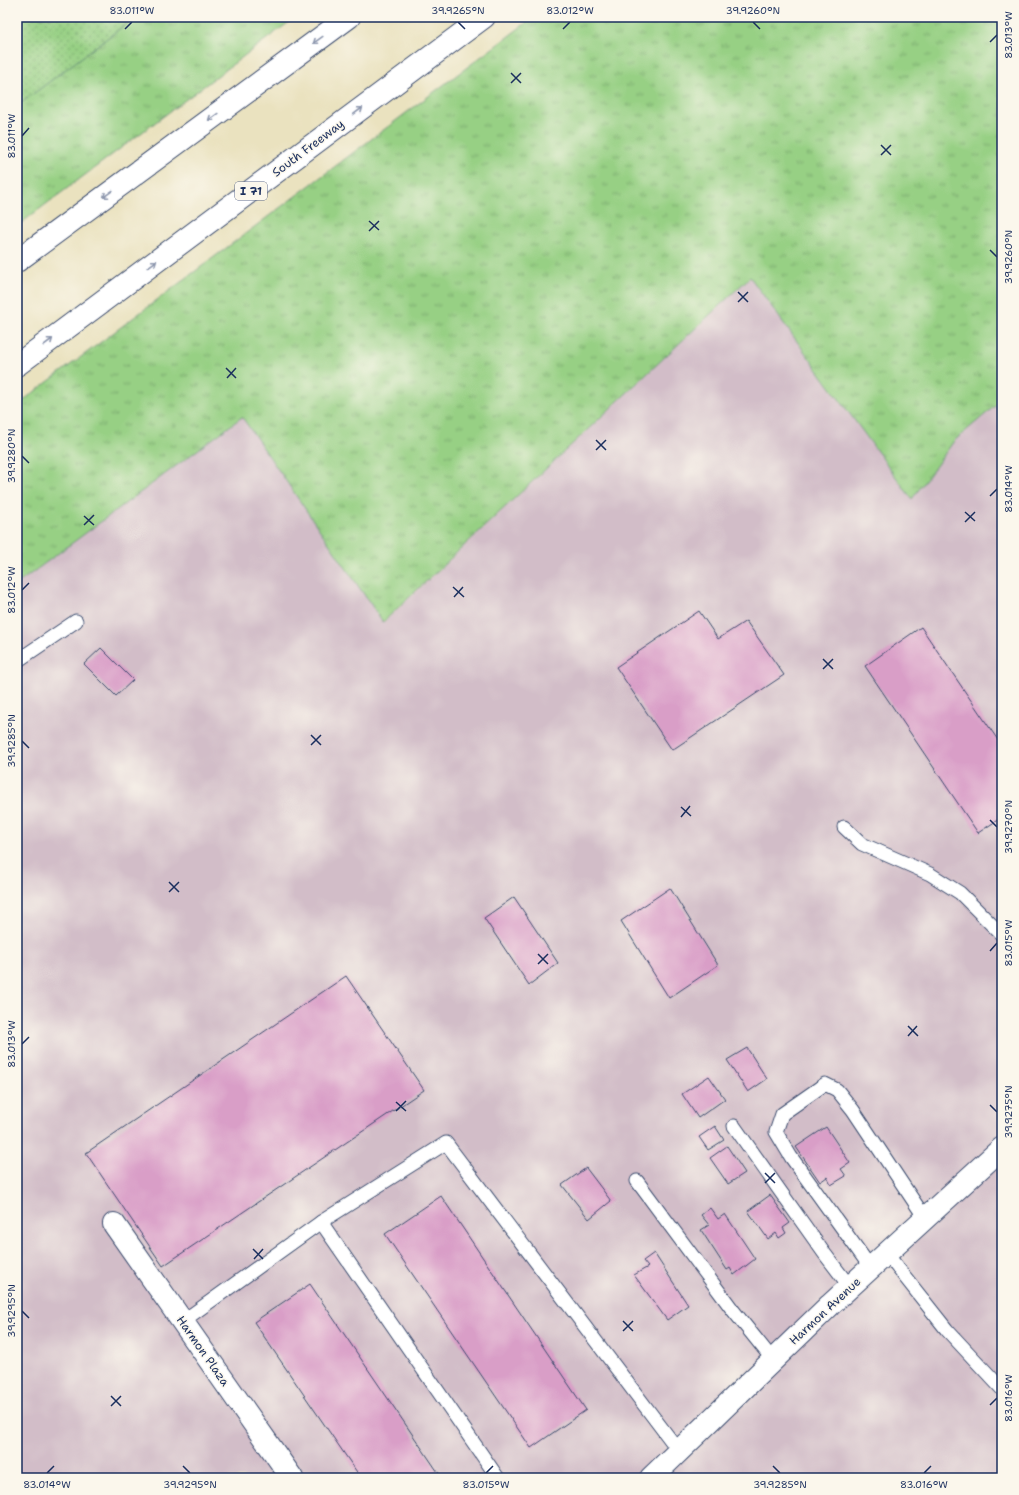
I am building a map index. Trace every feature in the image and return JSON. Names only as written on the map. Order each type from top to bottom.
[{"type":"main road","points":[[17,261],[349,17]]},
{"type":"main road","name":"South Freeway","points":[[17,365],[484,17]]},
{"type":"main road","name":"Harmon Avenue","points":[[652,1478],[886,1253],[1002,1148]]},
{"type":"main road","name":"Harmon Plaza","points":[[114,1224],[292,1478]]},
{"type":"lane","points":[[17,661],[76,621]]},
{"type":"lane","points":[[844,827],[862,844],[930,874],[960,893],[1002,935]]},
{"type":"lane","points":[[871,1268],[791,1157],[776,1132],[782,1114],[824,1084],[837,1090],[853,1110],[925,1218]]},
{"type":"lane","points":[[734,1126],[824,1253],[850,1287]]},
{"type":"lane","points":[[183,1322],[321,1222],[446,1142],[679,1451]]},
{"type":"lane","points":[[637,1181],[732,1309],[773,1360]]},
{"type":"lane","points":[[321,1222],[498,1478]]},
{"type":"lane","points":[[886,1253],[947,1330],[1002,1389]]},
{"type":"shaded area","points":[[750,277],[912,499],[954,441],[1002,400],[1002,1478],[17,1478],[17,584],[242,417],[384,622]]},
{"type":"green space","points":[[17,17],[135,17],[17,106]]},
{"type":"green space","points":[[135,17],[296,17],[17,226],[17,106]]},
{"type":"green space","points":[[534,17],[1002,17],[1002,400],[954,441],[912,499],[750,277],[383,622],[242,417],[17,584],[17,405]]},
{"type":"building","points":[[699,611],[718,639],[746,621],[784,675],[672,750],[616,667]]},
{"type":"building","points":[[921,627],[1002,746],[1002,817],[978,833],[865,666]]},
{"type":"building","points":[[101,648],[133,680],[116,696],[84,664]]},
{"type":"building","points":[[670,888],[718,965],[669,998],[621,921]]},
{"type":"building","points":[[514,897],[558,963],[529,985],[484,918]]},
{"type":"building","points":[[346,976],[424,1090],[163,1266],[86,1153]]},
{"type":"building","points":[[747,1048],[767,1079],[748,1092],[727,1060]]},
{"type":"building","points":[[709,1076],[725,1099],[698,1118],[682,1094]]},
{"type":"building","points":[[715,1126],[724,1140],[708,1150],[699,1137]]},
{"type":"building","points":[[826,1127],[850,1163],[841,1169],[846,1176],[831,1185],[827,1177],[820,1182],[796,1147]]},
{"type":"building","points":[[727,1146],[745,1173],[728,1184],[710,1158]]},
{"type":"building","points":[[586,1168],[611,1201],[589,1219],[562,1185]]},
{"type":"building","points":[[770,1195],[790,1223],[783,1228],[786,1233],[779,1238],[776,1233],[768,1239],[748,1211]]},
{"type":"building","points":[[441,1196],[586,1410],[531,1448],[385,1234]]},
{"type":"building","points":[[710,1208],[718,1219],[725,1214],[755,1259],[734,1275],[730,1268],[727,1270],[701,1230],[709,1225],[701,1215]]},
{"type":"building","points":[[654,1253],[688,1305],[667,1320],[634,1275],[648,1267],[643,1261]]},
{"type":"building","points":[[310,1284],[442,1478],[361,1478],[254,1322]]}]
